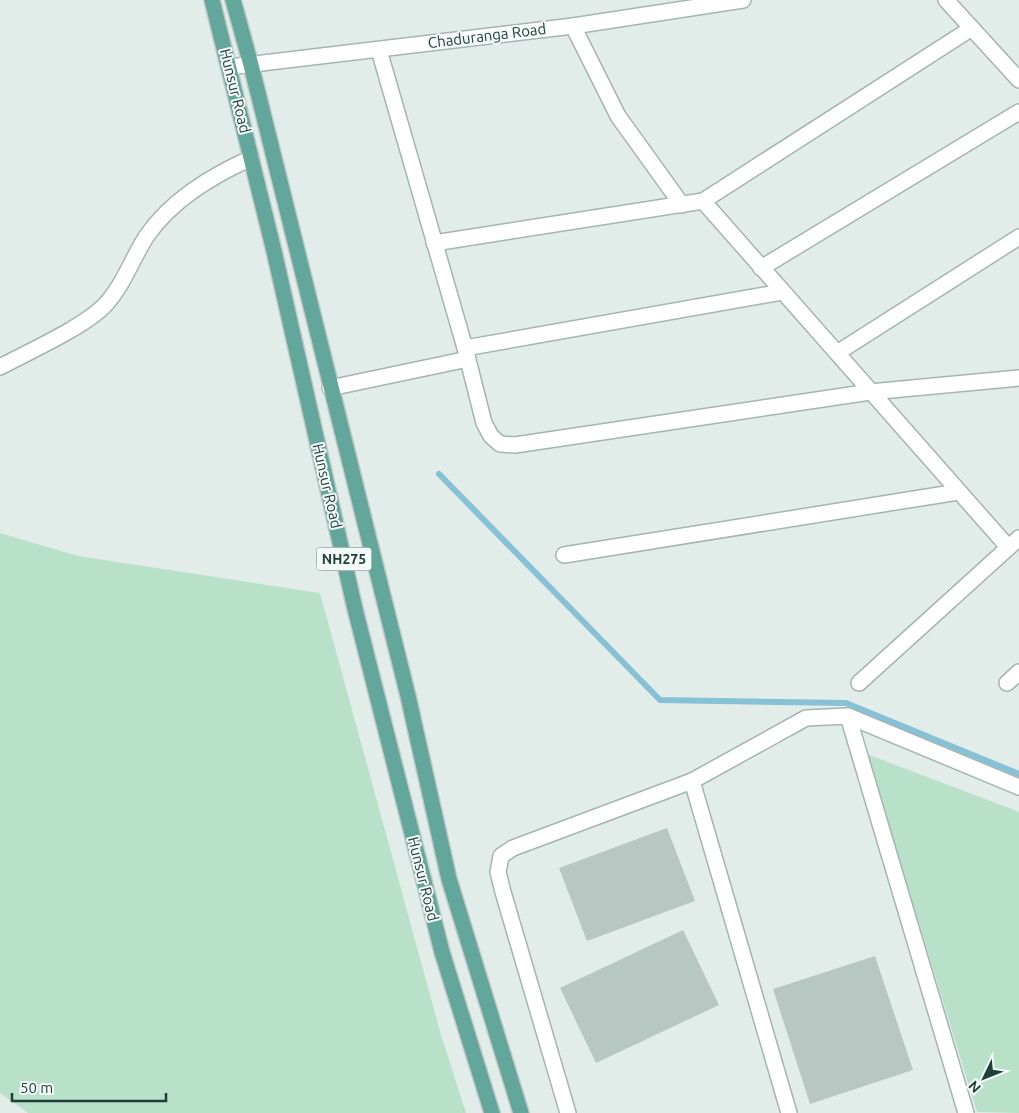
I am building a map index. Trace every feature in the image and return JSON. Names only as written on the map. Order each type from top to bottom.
[{"type":"main road","name":"Hunsur Road","points":[[212,0],[230,67],[374,685],[442,952],[492,1113]]},
{"type":"main road","points":[[233,0],[251,65],[408,696],[449,879],[521,1113]]},
{"type":"street","name":"Chaduranga Road","points":[[230,67],[573,26],[743,0]]},
{"type":"street","points":[[946,0],[1019,80]]},
{"type":"street","points":[[573,26],[618,116],[682,204]]},
{"type":"street","points":[[434,243],[703,202],[972,28]]},
{"type":"street","points":[[379,50],[467,354],[484,423],[491,436],[500,444],[508,445],[870,392],[1017,377]]},
{"type":"street","points":[[761,268],[1019,112]]},
{"type":"street","points":[[0,367],[99,311],[114,294],[146,238],[168,212],[205,181],[251,158]]},
{"type":"street","points":[[703,202],[958,492],[1013,543],[859,683]]},
{"type":"street","points":[[836,353],[1019,237]]},
{"type":"street","points":[[330,388],[467,354],[782,292]]},
{"type":"street","points":[[564,555],[958,492]]},
{"type":"street","points":[[1007,683],[1019,672]]},
{"type":"street","points":[[848,716],[966,1113]]},
{"type":"street","points":[[568,1113],[503,892],[498,872],[501,856],[513,848],[692,781],[806,718],[848,716],[1019,787]]},
{"type":"street","points":[[692,781],[789,1113]]},
{"type":"green space","points":[[0,533],[78,556],[320,593],[441,1035],[466,1113],[28,1113],[0,1093]]},
{"type":"green space","points":[[867,754],[1019,812],[1019,1113],[977,1112]]},
{"type":"building","points":[[667,828],[695,901],[587,941],[559,868]]},
{"type":"building","points":[[683,930],[719,1005],[596,1063],[560,988]]},
{"type":"building","points":[[875,956],[913,1070],[810,1104],[773,989]]},
{"type":"waterway","points":[[439,474],[660,700],[846,703],[1019,774]]}]
